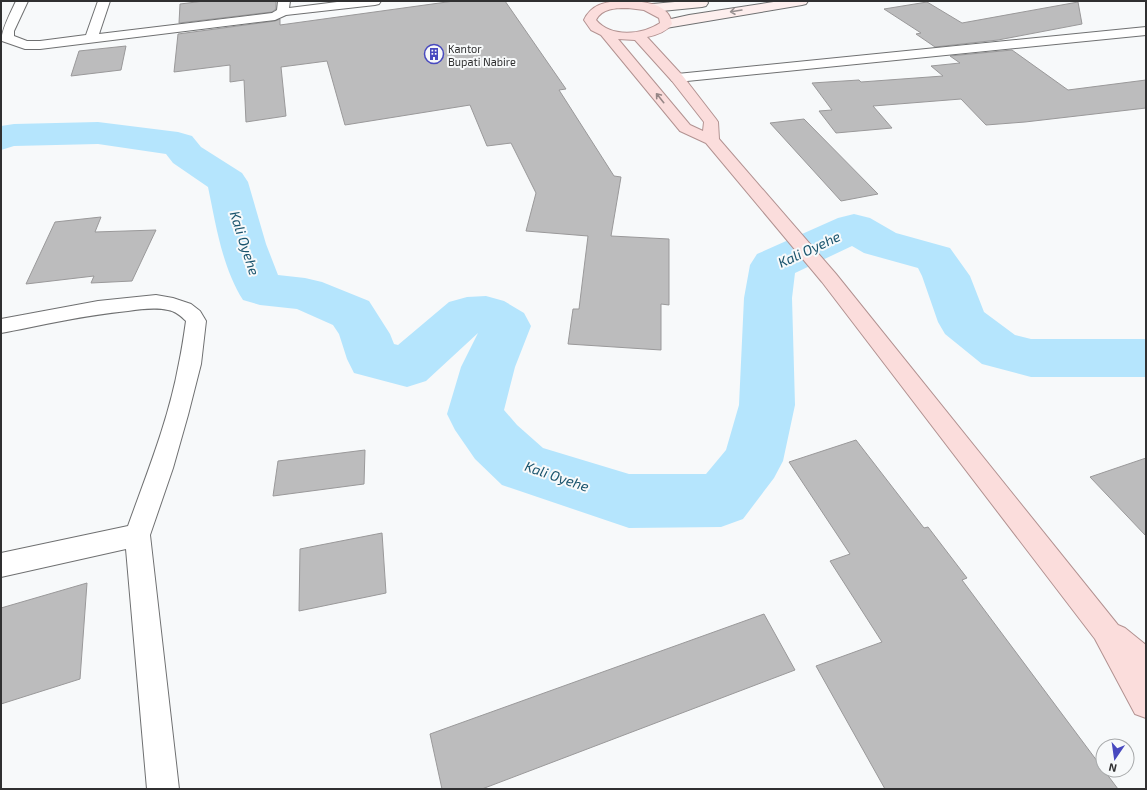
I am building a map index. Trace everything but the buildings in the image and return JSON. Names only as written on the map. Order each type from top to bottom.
[{"type":"main road","points":[[714,2],[652,8],[614,3],[598,10],[588,10],[590,20],[593,25],[606,33],[619,36],[639,36],[656,31],[666,24],[689,19],[802,1]]},
{"type":"main road","points":[[652,8],[660,12],[665,17],[666,24]]},
{"type":"main road","points":[[606,33],[684,128],[711,140],[829,278],[1105,630],[1146,703]]},
{"type":"main road","points":[[639,36],[677,78],[711,122],[711,140]]},
{"type":"main road","points":[[1105,630],[1146,663]]},
{"type":"street","points":[[22,1],[8,31],[7,38],[25,46],[268,17],[284,7],[375,1]]},
{"type":"street","points":[[91,39],[104,1]]},
{"type":"street","points":[[677,78],[1146,31]]},
{"type":"street","points":[[1,326],[108,306],[157,302],[186,309],[194,316],[196,320],[190,364],[177,415],[162,468],[137,535],[153,684],[162,789]]},
{"type":"street","points":[[1,565],[137,535]]},
{"type":"waterway","name":"Kali Oyehe","points":[[1,138],[14,135],[98,133],[178,144],[187,155],[227,182],[243,244],[260,289],[305,294],[351,313],[364,334],[373,359],[407,367],[467,314],[486,313],[506,326],[488,367],[475,414],[496,442],[523,467],[629,501],[721,500],[753,461],[767,405],[768,298],[773,265],[854,228],[880,243],[934,258],[946,276],[963,322],[1000,351],[1031,358],[1146,358]]},
{"type":"place","name":"Kantor Bupati Nabire","points":[[434,54]]}]
